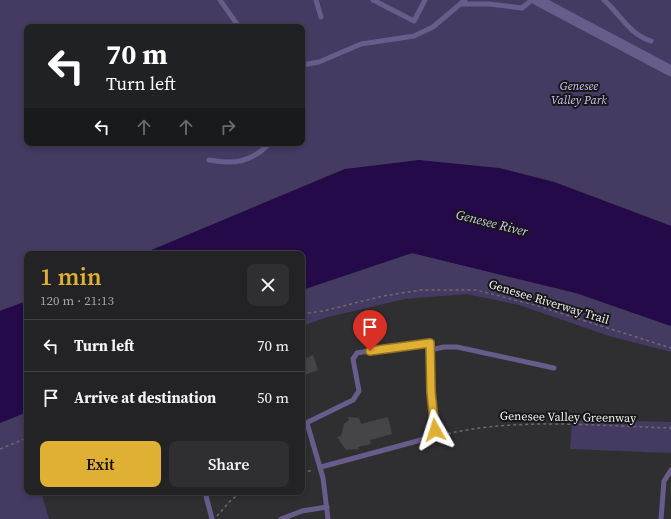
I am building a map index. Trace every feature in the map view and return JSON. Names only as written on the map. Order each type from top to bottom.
[{"type":"street","points":[[537,0],[671,71]]},
{"type":"lane","points":[[220,0],[237,24]]},
{"type":"lane","points":[[316,0],[321,17]]},
{"type":"lane","points":[[373,0],[414,21],[425,0]]},
{"type":"lane","points":[[305,64],[319,62],[361,44],[414,36],[433,27],[466,0]]},
{"type":"lane","points":[[461,4],[489,4],[522,8],[532,0]]},
{"type":"lane","points":[[604,0],[630,29],[643,39],[651,41]]},
{"type":"lane","points":[[209,160],[226,163],[240,162],[259,154],[267,146]]},
{"type":"lane","points":[[321,468],[436,436],[431,392],[430,343],[410,344],[357,353],[353,359],[359,391],[353,400],[305,424],[321,468],[328,519]]},
{"type":"lane","points":[[430,350],[444,347],[457,347],[554,368]]},
{"type":"lane","points":[[660,519],[664,481],[671,470]]},
{"type":"lane","points":[[207,495],[213,519]]},
{"type":"lane","points":[[281,519],[302,510],[327,507]]},
{"type":"path","name":"Genesee Riverway Trail","points":[[305,314],[323,311],[383,296],[421,290],[476,290],[538,306],[671,348]]},
{"type":"path","name":"Genesee Valley Greenway","points":[[436,436],[472,428],[512,424],[671,428]]},
{"type":"path","points":[[0,448],[24,439]]},
{"type":"path","points":[[305,472],[321,468]]},
{"type":"path","points":[[213,519],[232,499],[239,495]]},
{"type":"green space","name":"Genesee Valley Park","points":[[0,0],[671,0],[671,226],[554,182],[499,168],[345,169],[149,251],[24,251],[24,302],[0,311]]},
{"type":"green space","points":[[412,253],[576,293],[671,326],[671,352],[609,336],[519,305],[467,294],[405,299],[328,317],[305,325],[305,289]]},
{"type":"green space","points":[[24,413],[24,495],[42,495],[49,519],[0,519],[0,423]]},
{"type":"green space","points":[[572,421],[671,422],[671,453],[570,449]]},
{"type":"water","name":"Genesee River","points":[[419,160],[499,168],[554,182],[671,226],[671,326],[576,293],[412,253],[305,289],[305,251],[149,251],[345,169]]},
{"type":"water","points":[[24,302],[24,413],[0,423],[0,311]]},
{"type":"building","points":[[313,355],[318,370],[305,375],[305,359]]},
{"type":"building","points":[[348,417],[359,418],[361,424],[388,417],[392,434],[370,440],[371,444],[358,447],[359,449],[346,450],[337,437],[341,436],[344,424],[349,420]]},
{"type":"route","points":[[370,351],[410,344],[430,343],[431,392],[435,430]]}]
